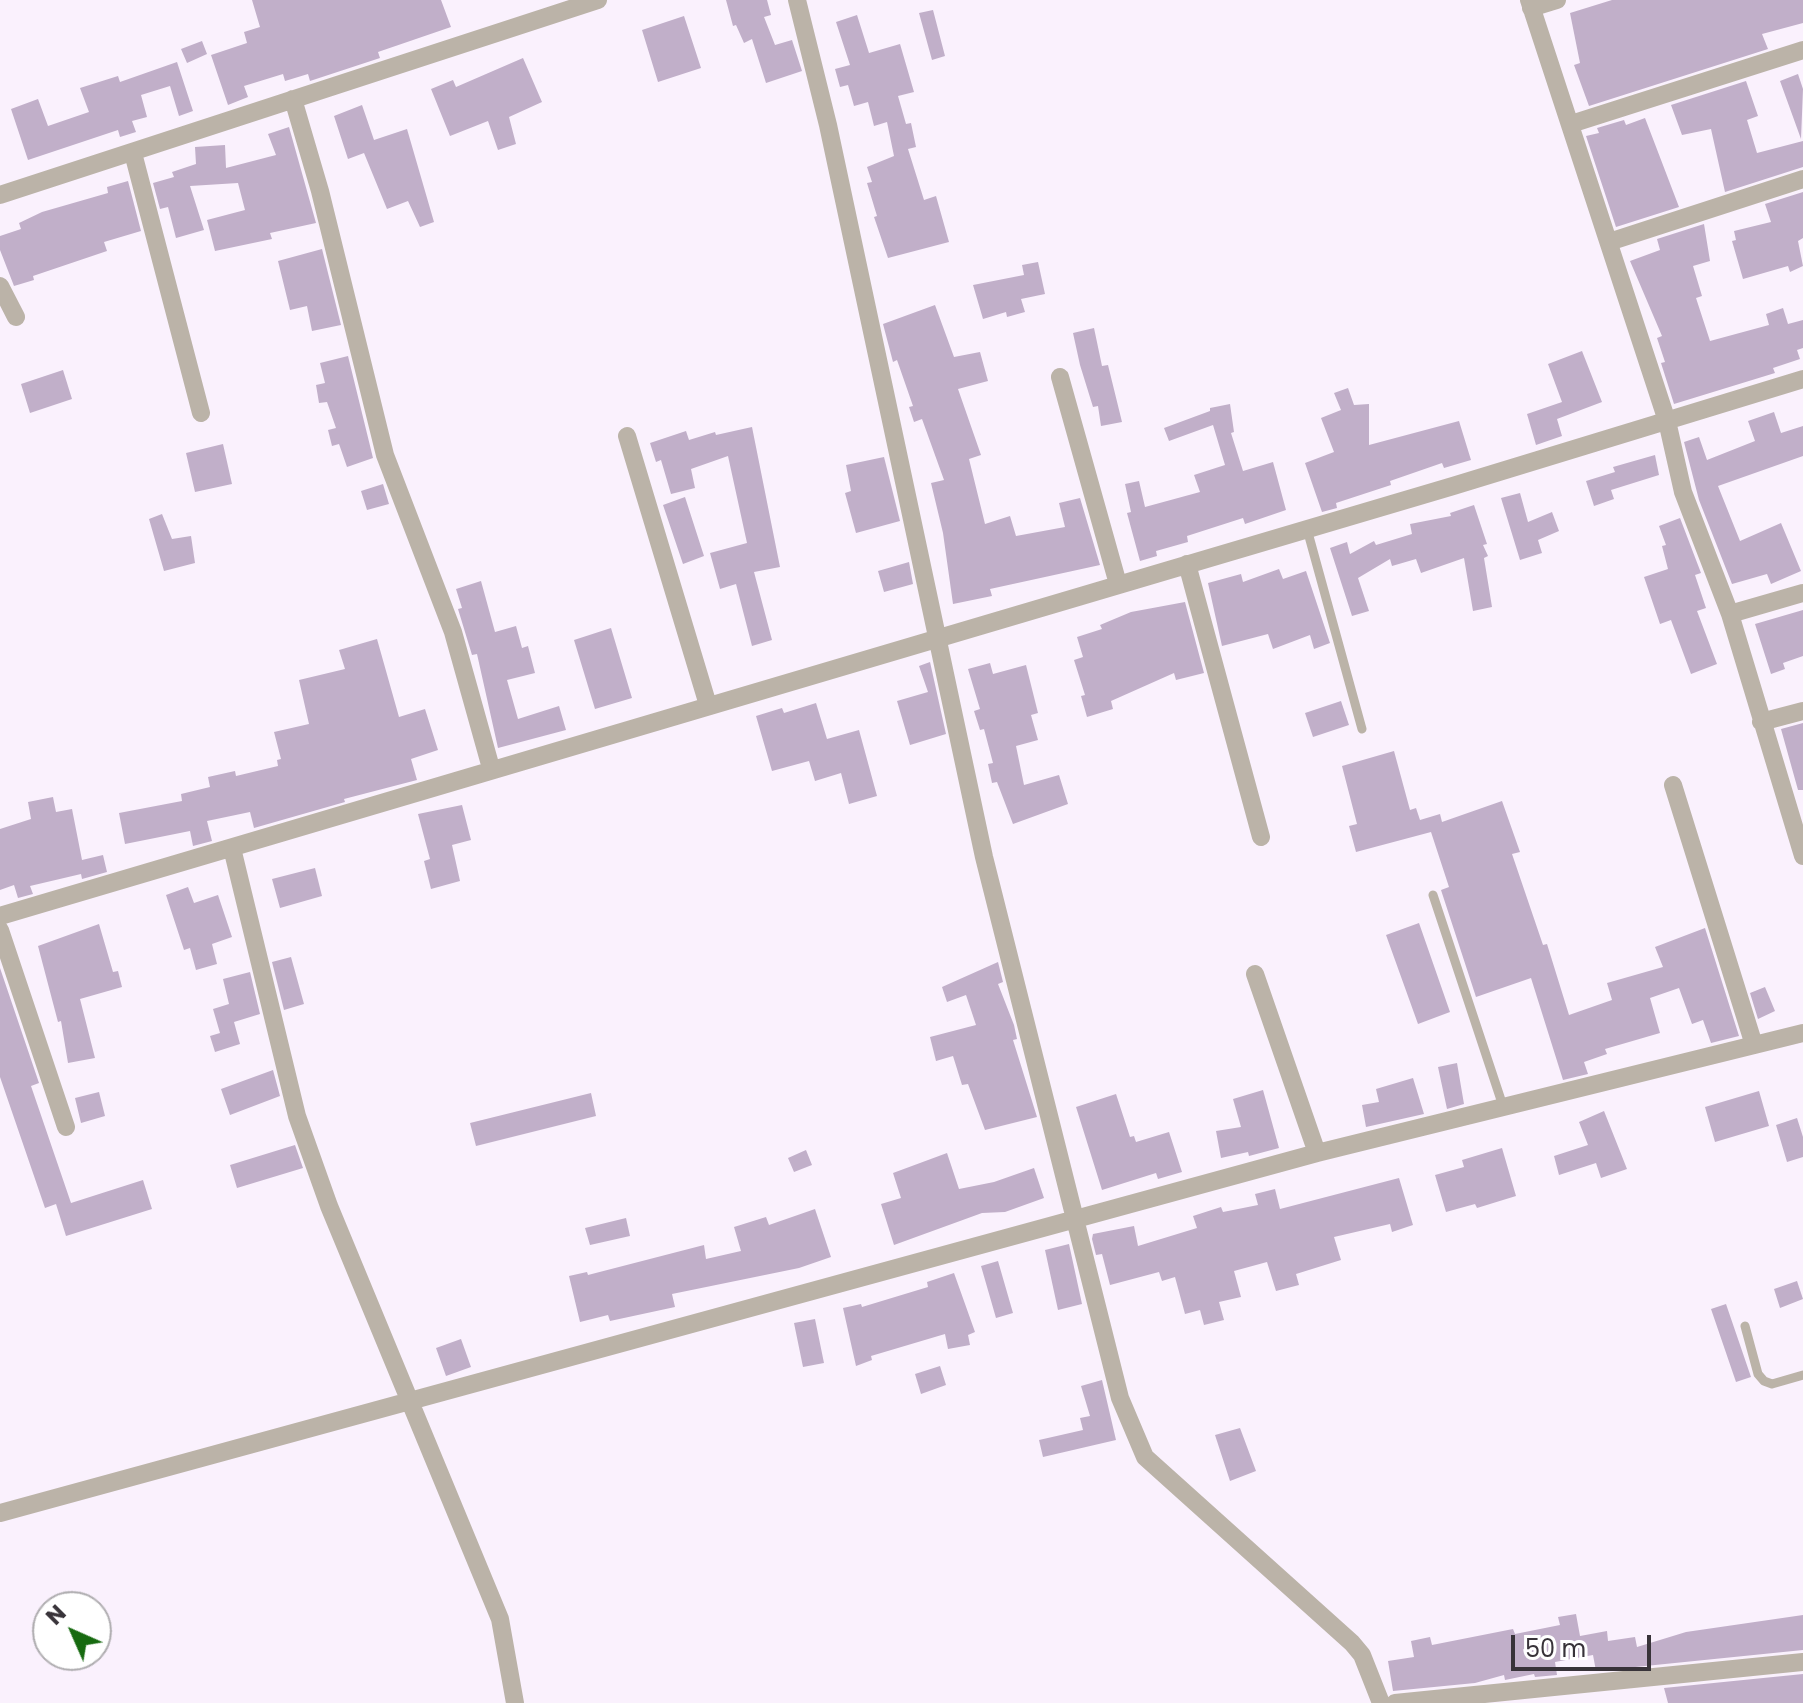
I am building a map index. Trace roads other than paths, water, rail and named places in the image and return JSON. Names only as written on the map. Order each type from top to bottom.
[{"type":"street","points":[[0,195],[598,0]]},
{"type":"street","points":[[797,0],[832,140],[984,857],[1120,1398],[1145,1457],[1352,1643],[1362,1655],[1381,1703]]},
{"type":"street","points":[[1557,0],[1530,4],[1667,421],[1683,492],[1730,614],[1801,846]]},
{"type":"street","points":[[1571,124],[1803,50]]},
{"type":"street","points":[[293,99],[320,191],[385,455],[453,632],[491,768]]},
{"type":"street","points":[[133,153],[201,413]]},
{"type":"street","points":[[1609,242],[1802,184]]},
{"type":"street","points":[[0,286],[16,317]]},
{"type":"street","points":[[1060,377],[1118,584]]},
{"type":"street","points":[[0,916],[1803,379]]},
{"type":"street","points":[[627,436],[708,705]]},
{"type":"street","points":[[1187,564],[1261,837]]},
{"type":"street","points":[[1730,614],[1803,593]]},
{"type":"street","points":[[1761,722],[1803,711]]},
{"type":"street","points":[[1673,785],[1754,1045]]},
{"type":"street","points":[[232,848],[297,1116],[329,1206],[500,1619],[515,1703]]},
{"type":"street","points":[[0,930],[66,1127]]},
{"type":"street","points":[[1255,974],[1317,1153]]},
{"type":"street","points":[[0,1513],[1317,1153],[1803,1033]]},
{"type":"street","points":[[1395,1703],[1803,1662]]},
{"type":"lane","points":[[1307,529],[1362,729]]},
{"type":"lane","points":[[1433,895],[1503,1106]]},
{"type":"lane","points":[[1745,1326],[1758,1374],[1764,1381],[1772,1384],[1803,1375]]}]
